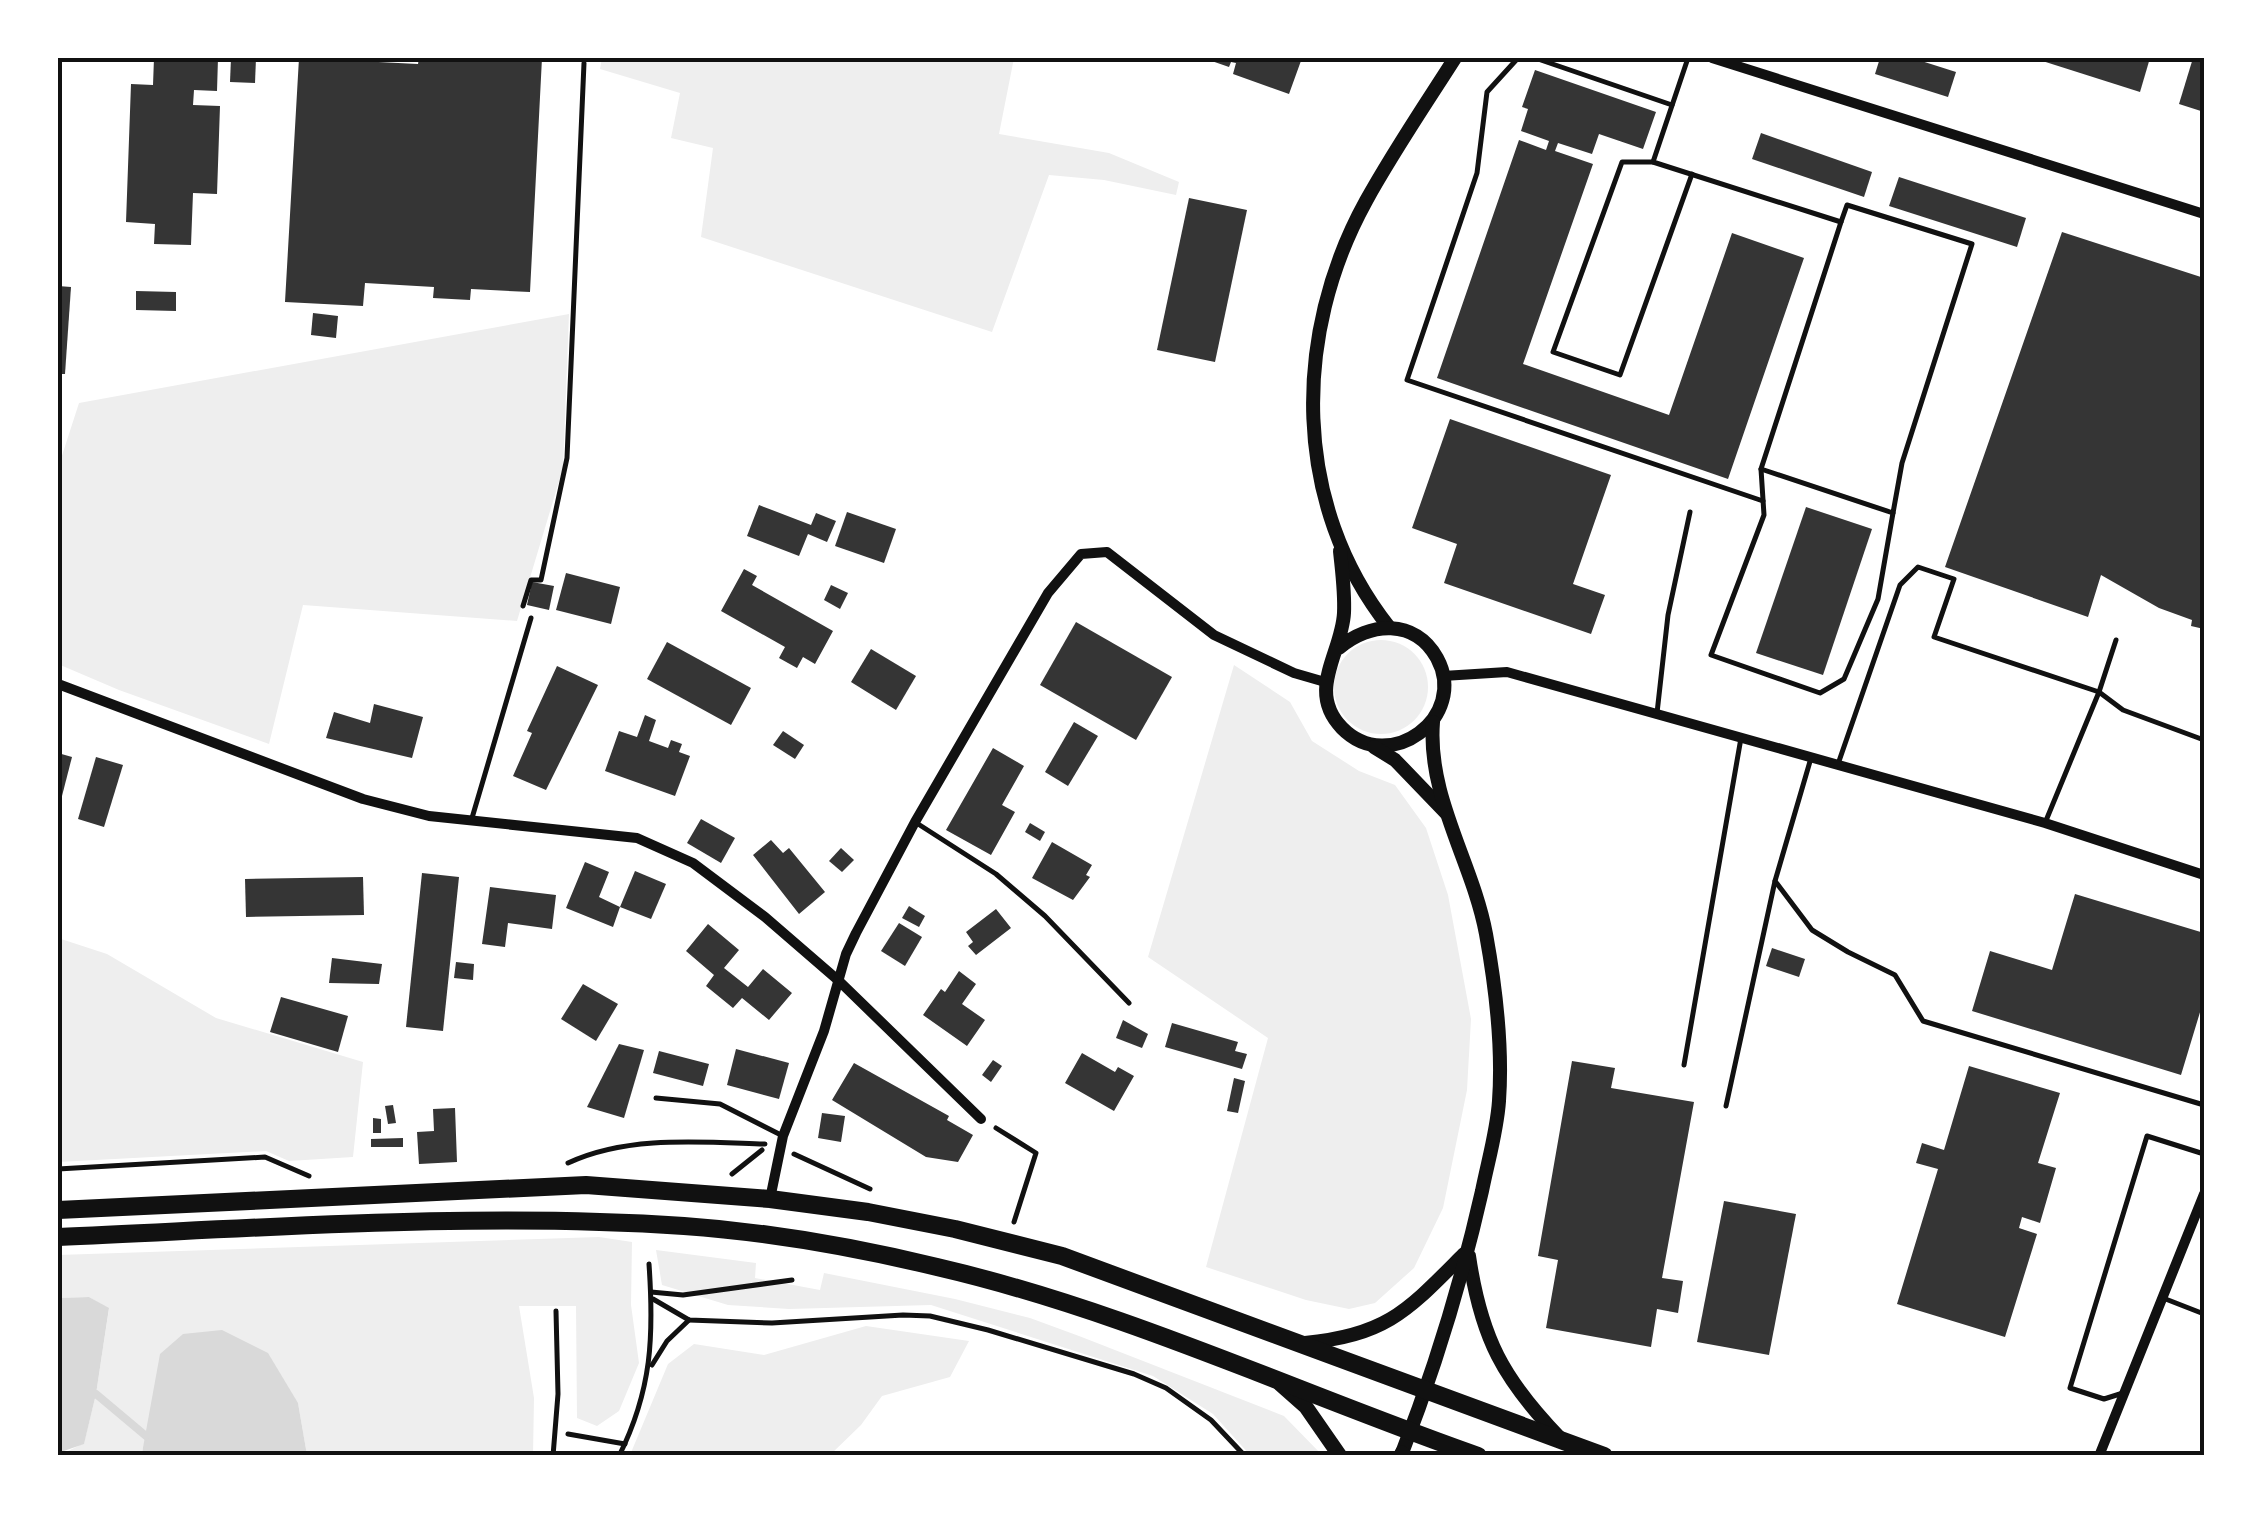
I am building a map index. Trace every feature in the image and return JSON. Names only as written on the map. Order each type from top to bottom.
[{"type":"main road","points":[[58,1210],[547,1186],[770,1199],[955,1228],[1062,1256],[1604,1456]]},
{"type":"main road","points":[[58,1237],[412,1222],[584,1222],[762,1234],[921,1263],[1048,1297],[1478,1456]]},
{"type":"main road","points":[[1277,1382],[1306,1407],[1340,1456]]},
{"type":"street","points":[[1389,627],[1340,545],[1318,475],[1311,417],[1313,362],[1336,268],[1365,202],[1456,58]]},
{"type":"street","points":[[1712,58],[2204,214]]},
{"type":"street","points":[[1340,545],[1344,613],[1338,648],[1327,670],[1326,698],[1340,727],[1395,760],[1446,814]]},
{"type":"street","points":[[770,1199],[783,1136],[824,1031],[846,954],[915,822],[1048,593],[1081,554],[1107,552],[1214,635],[1294,674],[1325,682]]},
{"type":"street","points":[[1338,648],[1353,636],[1389,627],[1420,639],[1435,655],[1443,676],[1442,700],[1432,722],[1430,750],[1446,814],[1485,926],[1500,1044],[1499,1103],[1468,1250],[1401,1454]]},
{"type":"street","points":[[1443,676],[1507,672],[2046,823],[2204,875]]},
{"type":"street","points":[[58,684],[363,799],[429,816],[638,838],[693,863],[765,917],[839,981],[981,1119]]},
{"type":"street","points":[[1367,744],[1403,743],[1432,722]]},
{"type":"street","points":[[2099,1456],[2204,1194]]},
{"type":"street","points":[[1304,1343],[1364,1333],[1397,1318],[1468,1250]]},
{"type":"street","points":[[1468,1250],[1476,1304],[1496,1356],[1525,1402],[1563,1441]]},
{"type":"lane","points":[[1518,58],[1487,92],[1477,173],[1407,380],[1763,501]]},
{"type":"lane","points":[[1535,58],[1672,105]]},
{"type":"lane","points":[[1654,162],[1688,58]]},
{"type":"lane","points":[[1692,174],[1620,375],[1552,352],[1622,162],[1654,162],[1692,174],[1841,222]]},
{"type":"lane","points":[[1847,205],[1972,244],[1902,463],[1878,599],[1844,679],[1820,693],[1712,654],[1764,515],[1763,501],[1760,469],[1847,205]]},
{"type":"lane","points":[[1760,469],[1893,513]]},
{"type":"lane","points":[[1657,713],[1668,616],[1690,512]]},
{"type":"lane","points":[[1838,764],[1900,586],[1918,567],[1954,578],[1934,637],[2099,692],[2123,710],[2204,740]]},
{"type":"lane","points":[[472,821],[531,618]]},
{"type":"lane","points":[[2046,823],[2116,640]]},
{"type":"lane","points":[[1684,1065],[1742,736]]},
{"type":"lane","points":[[1726,1106],[1775,881],[1811,756]]},
{"type":"lane","points":[[915,822],[996,874],[1044,916],[1129,1003]]},
{"type":"lane","points":[[1775,881],[1812,930],[1896,975],[1923,1022],[2204,1105]]},
{"type":"lane","points":[[656,1098],[720,1104],[783,1136]]},
{"type":"lane","points":[[2126,1392],[2104,1399],[2070,1388],[2148,1136],[2204,1154]]},
{"type":"lane","points":[[2163,1298],[2204,1314]]},
{"type":"lane","points":[[553,1456],[558,1394],[556,1311]]},
{"type":"path","points":[[531,618],[523,606],[531,580],[541,580],[567,458],[584,63]]},
{"type":"path","points":[[981,1119],[1036,1153],[1012,1230]]},
{"type":"path","points":[[580,1172],[562,1167],[600,1153],[656,1143],[767,1144],[736,1173],[721,1178]]},
{"type":"path","points":[[58,1169],[266,1157],[319,1180]]},
{"type":"path","points":[[619,1456],[641,1408],[650,1368],[649,1264]]},
{"type":"path","points":[[652,1295],[683,1295],[792,1280]]},
{"type":"path","points":[[652,1295],[689,1320],[772,1322],[903,1315],[930,1316],[988,1330],[1134,1374],[1166,1388],[1211,1420],[1245,1456]]},
{"type":"path","points":[[650,1368],[667,1341],[689,1320]]},
{"type":"path","points":[[555,1432],[625,1444]]},
{"type":"shaded area","points":[[602,58],[1014,58],[999,134],[1109,153],[1179,182],[1176,195],[1104,180],[1049,175],[992,332],[701,237],[713,148],[671,138],[680,93],[600,69]]},
{"type":"shaded area","points":[[569,314],[563,468],[517,621],[303,605],[269,744],[58,664],[58,468],[79,403]]},
{"type":"shaded area","points":[[1381,640],[1399,643],[1414,654],[1425,669],[1425,705],[1414,720],[1399,731],[1381,734],[1363,731],[1348,720],[1337,705],[1334,687],[1337,669],[1348,654],[1363,643]]},
{"type":"shaded area","points":[[1234,665],[1290,702],[1312,741],[1359,771],[1395,785],[1426,828],[1448,895],[1471,1019],[1467,1090],[1443,1208],[1414,1268],[1375,1303],[1349,1309],[1306,1300],[1206,1267],[1268,1038],[1148,957]]},
{"type":"shaded area","points":[[58,938],[107,954],[216,1018],[363,1062],[353,1157],[289,1161],[266,1151],[58,1162]]},
{"type":"shaded area","points":[[599,1237],[632,1242],[631,1305],[639,1363],[619,1411],[597,1426],[577,1418],[576,1306],[519,1306],[534,1398],[533,1455],[307,1455],[298,1403],[146,1436],[142,1452],[150,1455],[58,1456],[84,1443],[109,1309],[89,1297],[58,1298],[58,1255]]},
{"type":"shaded area","points":[[656,1250],[756,1263],[755,1278],[820,1290],[824,1273],[1030,1318],[1284,1416],[1322,1455],[1250,1455],[1213,1414],[1153,1376],[931,1305],[789,1309],[728,1305],[662,1285]]},
{"type":"shaded area","points":[[89,1297],[109,1308],[96,1394],[84,1444],[58,1453],[58,1298]]},
{"type":"shaded area","points":[[866,1326],[969,1341],[950,1377],[882,1396],[861,1425],[830,1455],[630,1455],[668,1364],[694,1344],[764,1355]]},
{"type":"shaded area","points":[[222,1330],[268,1353],[298,1403],[307,1455],[142,1453],[160,1354],[183,1334]]},
{"type":"building","points":[[154,58],[218,58],[217,91],[194,90],[193,105],[220,106],[217,194],[193,193],[191,245],[154,244],[155,224],[126,222],[131,84],[153,85]]},
{"type":"building","points":[[231,58],[256,58],[255,83],[230,82]]},
{"type":"building","points":[[299,58],[418,64],[419,58],[542,58],[530,292],[471,289],[470,300],[433,298],[434,287],[365,283],[363,306],[285,302]]},
{"type":"building","points":[[1203,58],[1302,58],[1289,94],[1233,74],[1236,63],[1231,62],[1229,67]]},
{"type":"building","points":[[1880,58],[1912,58],[1956,72],[1948,97],[1875,74]]},
{"type":"building","points":[[2033,58],[2150,58],[2140,92]]},
{"type":"building","points":[[2193,58],[2204,58],[2204,112],[2179,104]]},
{"type":"building","points":[[1535,70],[1656,112],[1643,149],[1599,134],[1592,154],[1558,143],[1555,151],[1593,164],[1523,364],[1669,415],[1732,233],[1804,258],[1728,479],[1437,378],[1519,140],[1546,150],[1549,141],[1521,131],[1528,109],[1522,107]]},
{"type":"building","points":[[1761,133],[1872,172],[1864,197],[1752,159]]},
{"type":"building","points":[[1899,177],[2026,218],[2017,247],[1889,206]]},
{"type":"building","points":[[1189,198],[1247,210],[1215,362],[1157,350]]},
{"type":"building","points":[[2062,232],[2204,278],[2204,629],[2191,626],[2192,620],[2159,608],[2101,575],[2088,617],[1945,567]]},
{"type":"building","points":[[58,286],[71,287],[65,374],[58,374]]},
{"type":"building","points":[[136,291],[176,292],[176,311],[136,310]]},
{"type":"building","points":[[313,313],[338,316],[336,338],[311,335]]},
{"type":"building","points":[[1450,419],[1611,475],[1573,584],[1605,595],[1591,634],[1444,583],[1457,544],[1412,528]]},
{"type":"building","points":[[759,505],[811,525],[816,513],[836,521],[827,542],[808,534],[799,556],[747,536]]},
{"type":"building","points":[[1806,507],[1872,529],[1823,675],[1756,653]]},
{"type":"building","points":[[847,512],[896,529],[884,563],[835,546]]},
{"type":"building","points":[[744,569],[757,576],[752,585],[833,631],[815,664],[803,657],[797,668],[779,658],[785,647],[721,611]]},
{"type":"building","points":[[566,573],[620,587],[611,624],[556,610]]},
{"type":"building","points":[[532,582],[554,586],[549,610],[527,605]]},
{"type":"building","points":[[831,585],[848,593],[840,609],[824,600]]},
{"type":"building","points":[[1076,622],[1172,677],[1136,740],[1040,685]]},
{"type":"building","points":[[667,642],[751,688],[731,725],[647,679]]},
{"type":"building","points":[[871,649],[916,676],[896,710],[851,682]]},
{"type":"building","points":[[557,666],[598,685],[546,790],[513,776],[532,733],[527,731]]},
{"type":"building","points":[[374,704],[423,717],[412,758],[326,738],[334,712],[370,723]]},
{"type":"building","points":[[645,715],[656,720],[649,741],[668,748],[671,740],[682,744],[679,752],[690,756],[675,796],[605,771],[619,731],[637,737]]},
{"type":"building","points":[[1074,722],[1098,736],[1068,786],[1045,772]]},
{"type":"building","points":[[783,731],[804,745],[795,759],[773,745]]},
{"type":"building","points":[[993,748],[1024,766],[1002,805],[1015,812],[991,855],[946,830]]},
{"type":"building","points":[[58,753],[72,757],[62,796],[58,795]]},
{"type":"building","points":[[96,757],[123,765],[104,827],[78,819]]},
{"type":"building","points":[[701,819],[735,838],[721,863],[687,843]]},
{"type":"building","points":[[1030,823],[1045,832],[1040,841],[1025,832]]},
{"type":"building","points":[[771,840],[783,853],[789,848],[825,892],[799,914],[753,855]]},
{"type":"building","points":[[1052,842],[1092,865],[1086,875],[1090,877],[1073,900],[1032,878]]},
{"type":"building","points":[[841,848],[854,860],[842,872],[829,861]]},
{"type":"building","points":[[585,862],[609,872],[599,897],[620,907],[613,927],[566,908]]},
{"type":"building","points":[[635,871],[666,884],[651,919],[620,907]]},
{"type":"building","points":[[422,873],[459,877],[443,1031],[406,1027]]},
{"type":"building","points":[[363,877],[364,915],[246,917],[245,879]]},
{"type":"building","points":[[490,887],[556,895],[552,929],[508,923],[505,947],[482,944]]},
{"type":"building","points":[[2075,894],[2204,933],[2204,999],[2181,1075],[1972,1011],[1990,951],[2052,970]]},
{"type":"building","points":[[909,906],[925,916],[919,927],[902,918]]},
{"type":"building","points":[[996,909],[1011,928],[976,955],[968,946],[973,942],[966,932]]},
{"type":"building","points":[[899,923],[922,937],[905,966],[881,951]]},
{"type":"building","points":[[708,924],[739,950],[724,968],[748,987],[763,969],[792,993],[769,1020],[742,998],[733,1008],[706,986],[714,975],[686,951]]},
{"type":"building","points":[[1772,948],[1805,959],[1799,977],[1766,966]]},
{"type":"building","points":[[332,958],[382,964],[379,984],[329,983]]},
{"type":"building","points":[[456,962],[474,964],[473,980],[454,978]]},
{"type":"building","points":[[959,971],[976,984],[962,1004],[985,1020],[967,1046],[923,1015]]},
{"type":"building","points":[[583,984],[618,1004],[596,1041],[561,1019]]},
{"type":"building","points":[[281,997],[348,1016],[338,1052],[270,1032]]},
{"type":"building","points":[[1123,1020],[1148,1034],[1142,1048],[1116,1038]]},
{"type":"building","points":[[1172,1023],[1238,1042],[1235,1051],[1247,1054],[1242,1069],[1165,1047]]},
{"type":"building","points":[[619,1044],[644,1050],[624,1118],[587,1107]]},
{"type":"building","points":[[736,1049],[789,1063],[779,1099],[727,1085]]},
{"type":"building","points":[[659,1051],[709,1064],[703,1086],[653,1073]]},
{"type":"building","points":[[1082,1053],[1115,1072],[1118,1067],[1134,1076],[1114,1111],[1065,1083]]},
{"type":"building","points":[[993,1060],[1002,1066],[991,1082],[982,1075]]},
{"type":"building","points":[[1572,1061],[1615,1068],[1611,1088],[1694,1102],[1662,1278],[1683,1281],[1678,1313],[1657,1309],[1651,1347],[1546,1328],[1558,1260],[1538,1256]]},
{"type":"building","points":[[854,1063],[949,1116],[947,1120],[973,1135],[958,1162],[926,1157],[832,1100]]},
{"type":"building","points":[[1969,1066],[2060,1093],[2038,1163],[2056,1168],[2040,1223],[2022,1217],[2019,1228],[2037,1234],[2005,1337],[1897,1304],[1938,1169],[1916,1163],[1922,1143],[1944,1150]]},
{"type":"building","points":[[1234,1078],[1245,1081],[1238,1113],[1227,1111]]},
{"type":"building","points":[[393,1105],[396,1123],[388,1124],[385,1106]]},
{"type":"building","points":[[455,1108],[457,1162],[419,1164],[417,1132],[434,1131],[433,1109]]},
{"type":"building","points":[[822,1113],[845,1116],[841,1142],[818,1138]]},
{"type":"building","points":[[373,1118],[381,1119],[381,1133],[373,1133]]},
{"type":"building","points":[[403,1138],[403,1147],[371,1147],[371,1139]]},
{"type":"building","points":[[1724,1201],[1796,1214],[1769,1355],[1697,1342]]},
{"type":"waterway","points":[[96,1394],[146,1436]]}]
